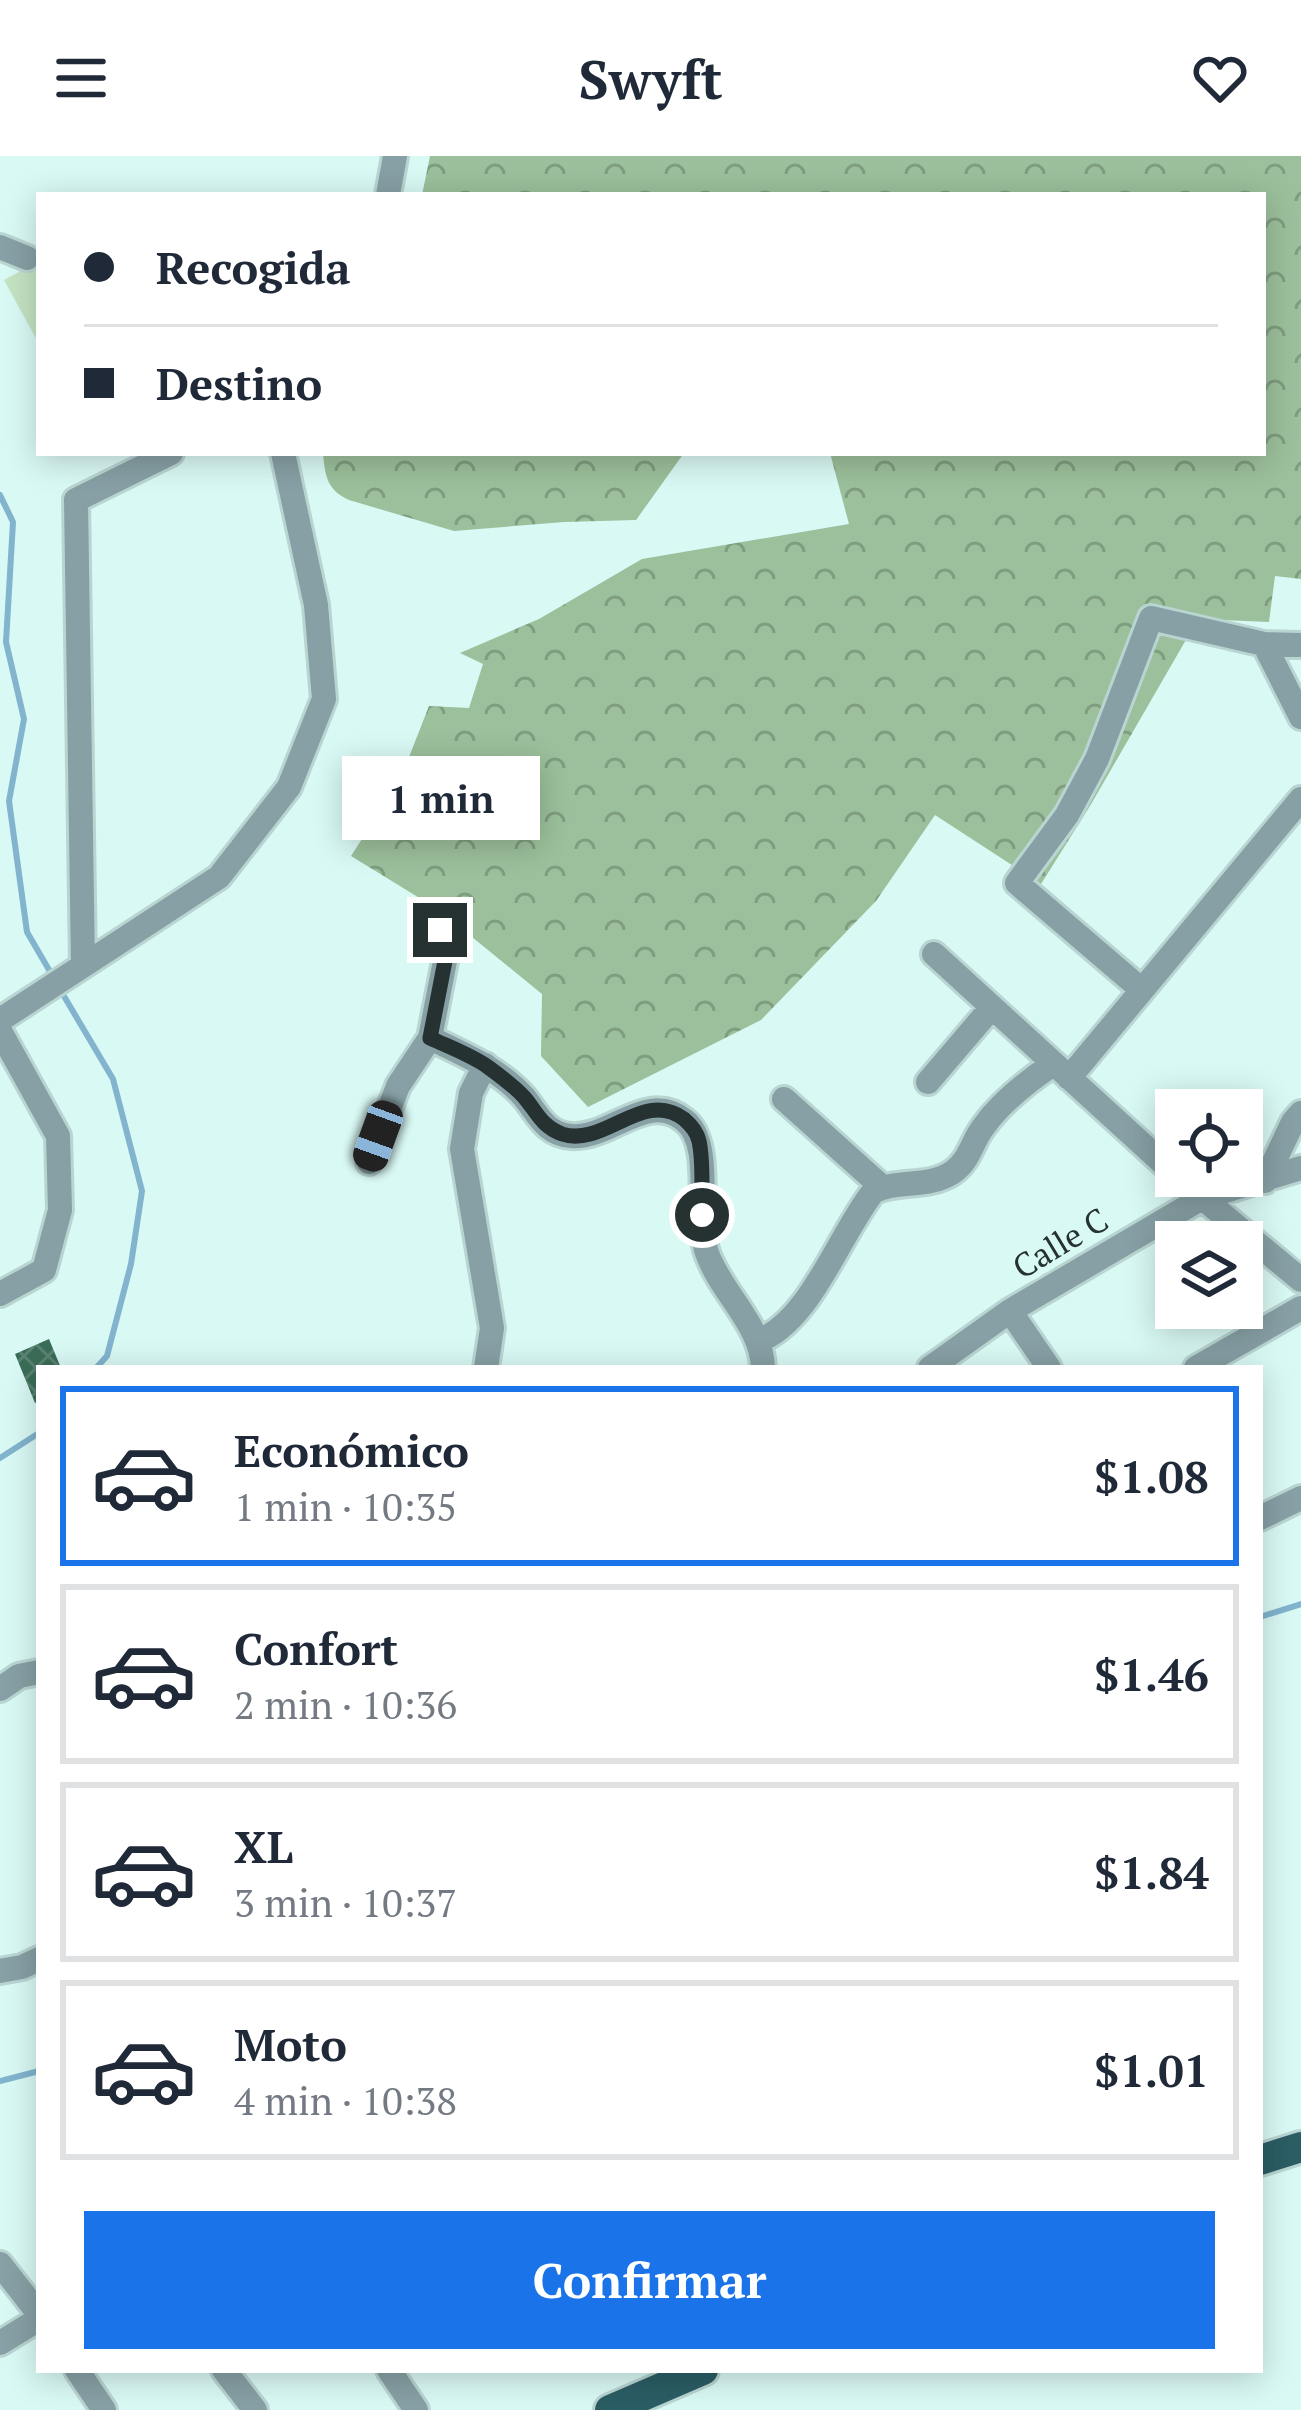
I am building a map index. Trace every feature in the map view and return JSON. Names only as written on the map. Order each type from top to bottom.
[{"type":"main road","points":[[1263,2158],[1301,2147]]},
{"type":"main road","points":[[610,2410],[694,2373]]},
{"type":"street","points":[[389,192],[395,156]]},
{"type":"street","points":[[0,247],[27,258]]},
{"type":"street","points":[[83,966],[76,500],[165,456]]},
{"type":"street","points":[[0,1020],[219,877],[289,787],[324,699],[316,605],[284,456]]},
{"type":"street","points":[[1142,990],[1016,883],[1067,815],[1096,759],[1151,618],[1264,644],[1301,645]]},
{"type":"street","points":[[1264,644],[1301,717]]},
{"type":"street","points":[[758,1341],[786,1326],[872,1192],[950,1174],[970,1152],[982,1127],[1025,1083],[1061,1071],[1142,990],[1301,799]]},
{"type":"street","points":[[368,1162],[398,1086],[430,1038],[445,961],[440,930]]},
{"type":"street","points":[[934,954],[1155,1155]]},
{"type":"street","points":[[928,1082],[992,1007]]},
{"type":"street","points":[[0,1031],[58,1136],[60,1210],[44,1270],[0,1294]]},
{"type":"street","points":[[430,1038],[485,1065],[524,1097],[547,1127],[569,1136],[590,1134],[650,1110],[668,1110],[685,1120],[700,1145],[706,1251],[758,1341],[762,1365]]},
{"type":"street","points":[[485,1065],[471,1093],[462,1149],[492,1328],[486,1365]]},
{"type":"street","points":[[784,1099],[882,1187]]},
{"type":"street","points":[[1265,1180],[1301,1113]]},
{"type":"street","name":"Calle C","points":[[934,1365],[1010,1311],[1202,1198],[1301,1168]]},
{"type":"street","points":[[1202,1198],[1301,1280]]},
{"type":"street","points":[[1201,1365],[1301,1308]]},
{"type":"street","points":[[1010,1311],[1047,1365]]},
{"type":"street","points":[[1263,1517],[1301,1498]]},
{"type":"street","points":[[0,1689],[36,1673]]},
{"type":"street","points":[[0,1971],[36,1960]]},
{"type":"street","points":[[0,2264],[36,2312]]},
{"type":"street","points":[[0,2343],[36,2318]]},
{"type":"street","points":[[79,2373],[104,2410]]},
{"type":"street","points":[[226,2373],[255,2410]]},
{"type":"street","points":[[391,2373],[416,2410]]},
{"type":"green space","points":[[430,156],[1301,156],[1301,579],[1275,576],[1269,622],[1198,619],[1041,884],[935,815],[876,901],[761,1020],[588,1107],[541,1056],[542,994],[439,910],[351,856],[400,780],[429,706],[469,708],[483,664],[460,653],[539,619],[642,559],[849,524],[831,456],[1266,456],[1266,192],[423,192]]},
{"type":"green space","points":[[36,263],[36,339],[4,280]]},
{"type":"green space","points":[[323,456],[682,456],[636,520],[454,531],[349,500],[336,492]]},
{"type":"building","points":[[49,1339],[60,1365],[36,1365],[35,1403],[15,1354]]},
{"type":"waterway","points":[[0,495],[13,522],[6,642],[24,719],[9,801],[27,932],[52,975]]},
{"type":"waterway","points":[[58,986],[113,1079],[142,1191],[131,1264],[107,1356],[99,1365]]},
{"type":"waterway","points":[[0,1458],[36,1435]]},
{"type":"waterway","points":[[1263,1616],[1301,1604]]},
{"type":"waterway","points":[[0,2081],[36,2072]]},
{"type":"route","points":[[440,930],[445,961],[430,1038],[485,1065],[524,1097],[547,1127],[569,1136],[590,1134],[650,1110],[668,1110],[685,1120],[700,1145],[702,1215]]}]
